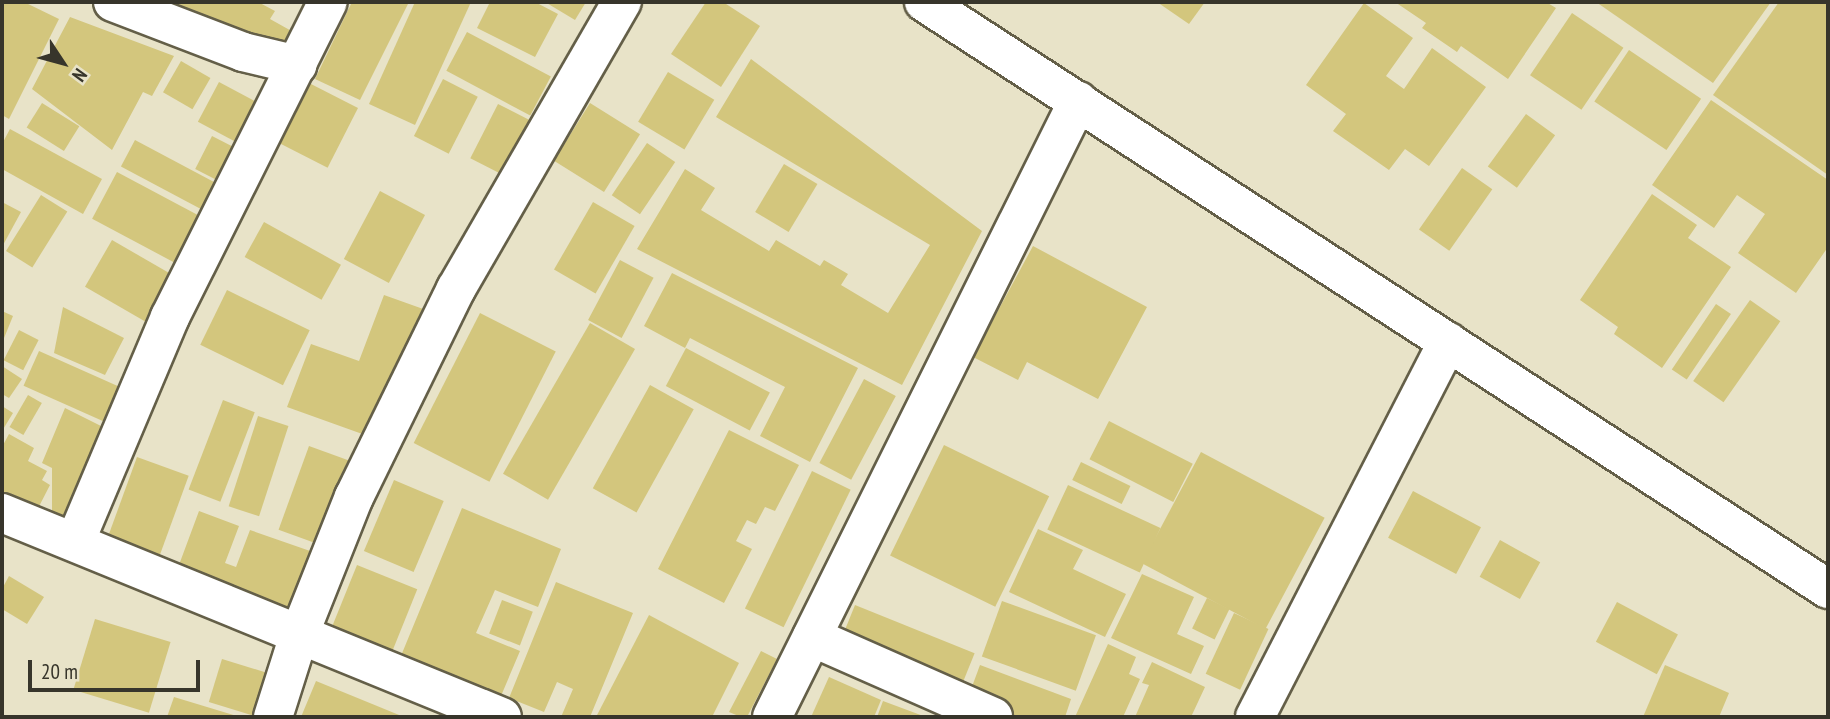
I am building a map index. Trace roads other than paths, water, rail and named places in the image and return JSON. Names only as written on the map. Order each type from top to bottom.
[{"type":"street","points":[[113,2],[243,52],[298,65]]},
{"type":"street","points":[[75,542],[170,317],[328,2]]},
{"type":"street","points":[[273,717],[299,635],[354,497],[456,289],[622,2]]},
{"type":"street","points":[[924,2],[1828,589]]},
{"type":"street","points":[[772,717],[1077,101]]},
{"type":"street","points":[[1255,717],[1448,342]]},
{"type":"street","points":[[2,513],[502,717]]},
{"type":"street","points":[[812,637],[993,717]]}]
